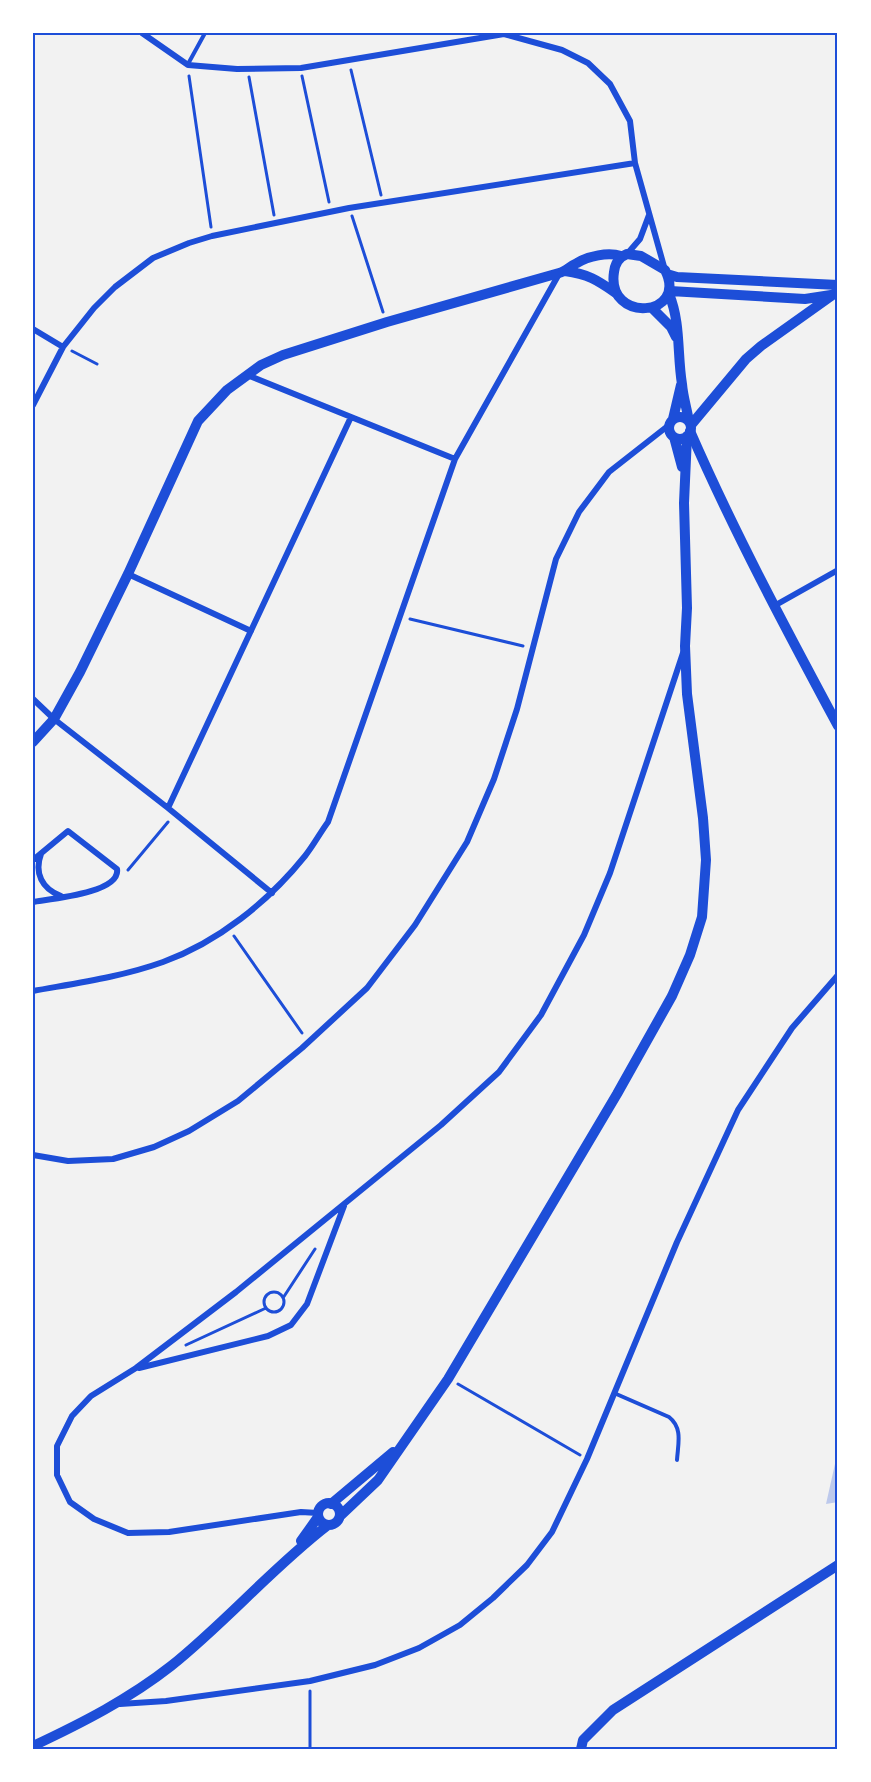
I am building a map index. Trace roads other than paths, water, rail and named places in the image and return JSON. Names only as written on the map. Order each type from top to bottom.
[{"type":"main road","points":[[33,742],[54,719],[80,672],[198,421],[227,390],[246,375],[283,355],[387,322],[562,272],[578,262],[603,255],[641,256],[666,272],[679,277],[837,291]]},
{"type":"main road","points":[[616,294],[613,274],[616,263],[624,255]]},
{"type":"main road","points":[[562,272],[584,274],[595,278],[624,301],[638,308],[652,308],[660,303],[669,292]]},
{"type":"main road","points":[[33,1746],[116,1704],[170,1666],[295,1551],[328,1525],[336,1523],[340,1516],[378,1480],[448,1379],[617,1094],[672,996],[690,955],[702,917],[706,861],[703,818],[687,694],[685,646],[686,479],[689,428],[681,382],[674,306],[666,272]]},
{"type":"main road","points":[[669,292],[805,298],[837,291]]},
{"type":"main road","points":[[674,436],[681,438],[704,406],[746,359],[837,291]]},
{"type":"main road","points":[[652,308],[671,327],[679,342]]},
{"type":"main road","points":[[681,382],[670,432],[674,436],[686,479]]},
{"type":"main road","points":[[671,422],[684,417],[774,606],[838,726]]},
{"type":"main road","points":[[295,1551],[323,1506],[331,1504],[398,1448]]},
{"type":"main road","points":[[331,1504],[338,1508],[340,1516]]},
{"type":"main road","points":[[318,1515],[324,1524],[328,1525]]},
{"type":"main road","points":[[580,1749],[583,1740],[613,1710],[838,1565]]},
{"type":"street","points":[[142,33],[188,65],[248,69],[301,69],[504,34],[562,50],[588,63],[610,84],[630,121],[636,163],[666,272]]},
{"type":"street","points":[[33,405],[63,347],[94,308],[115,287],[153,258],[212,236],[276,222],[382,202],[636,163]]},
{"type":"street","points":[[624,255],[640,239],[649,214]]},
{"type":"street","points":[[33,990],[107,977],[164,961],[216,936],[272,893],[306,855],[328,822],[455,459],[562,272]]},
{"type":"street","points":[[33,329],[63,347]]},
{"type":"street","points":[[246,375],[455,459]]},
{"type":"street","points":[[168,808],[351,417]]},
{"type":"street","points":[[33,1155],[68,1161],[113,1159],[154,1147],[189,1131],[238,1101],[367,988],[415,925],[467,842],[494,779],[517,709],[556,559],[579,512],[609,472],[671,422]]},
{"type":"street","points":[[774,606],[838,570]]},
{"type":"street","points":[[128,574],[251,631]]},
{"type":"street","points":[[318,1515],[301,1512],[170,1532],[128,1533],[94,1520],[70,1502],[57,1475],[57,1446],[72,1416],[91,1396],[136,1368],[236,1292],[441,1125],[499,1072],[541,1016],[584,935],[610,873],[685,646]]},
{"type":"street","points":[[33,699],[54,719],[175,813],[272,893]]},
{"type":"street","points":[[33,860],[68,831],[117,869],[118,873],[112,881],[101,888],[33,902]]},
{"type":"street","points":[[41,854],[38,869],[44,886],[50,892],[64,897]]},
{"type":"street","points":[[116,1704],[166,1701],[310,1681],[375,1665],[419,1648],[460,1624],[494,1598],[527,1565],[552,1532],[587,1459],[695,1200],[738,1110],[792,1028],[838,975]]},
{"type":"street","points":[[136,1368],[268,1336],[291,1325],[307,1304],[345,1204]]},
{"type":"lane","points":[[188,65],[205,33]]},
{"type":"lane","points":[[614,1392],[669,1417],[675,1422],[679,1431],[677,1460]]}]
